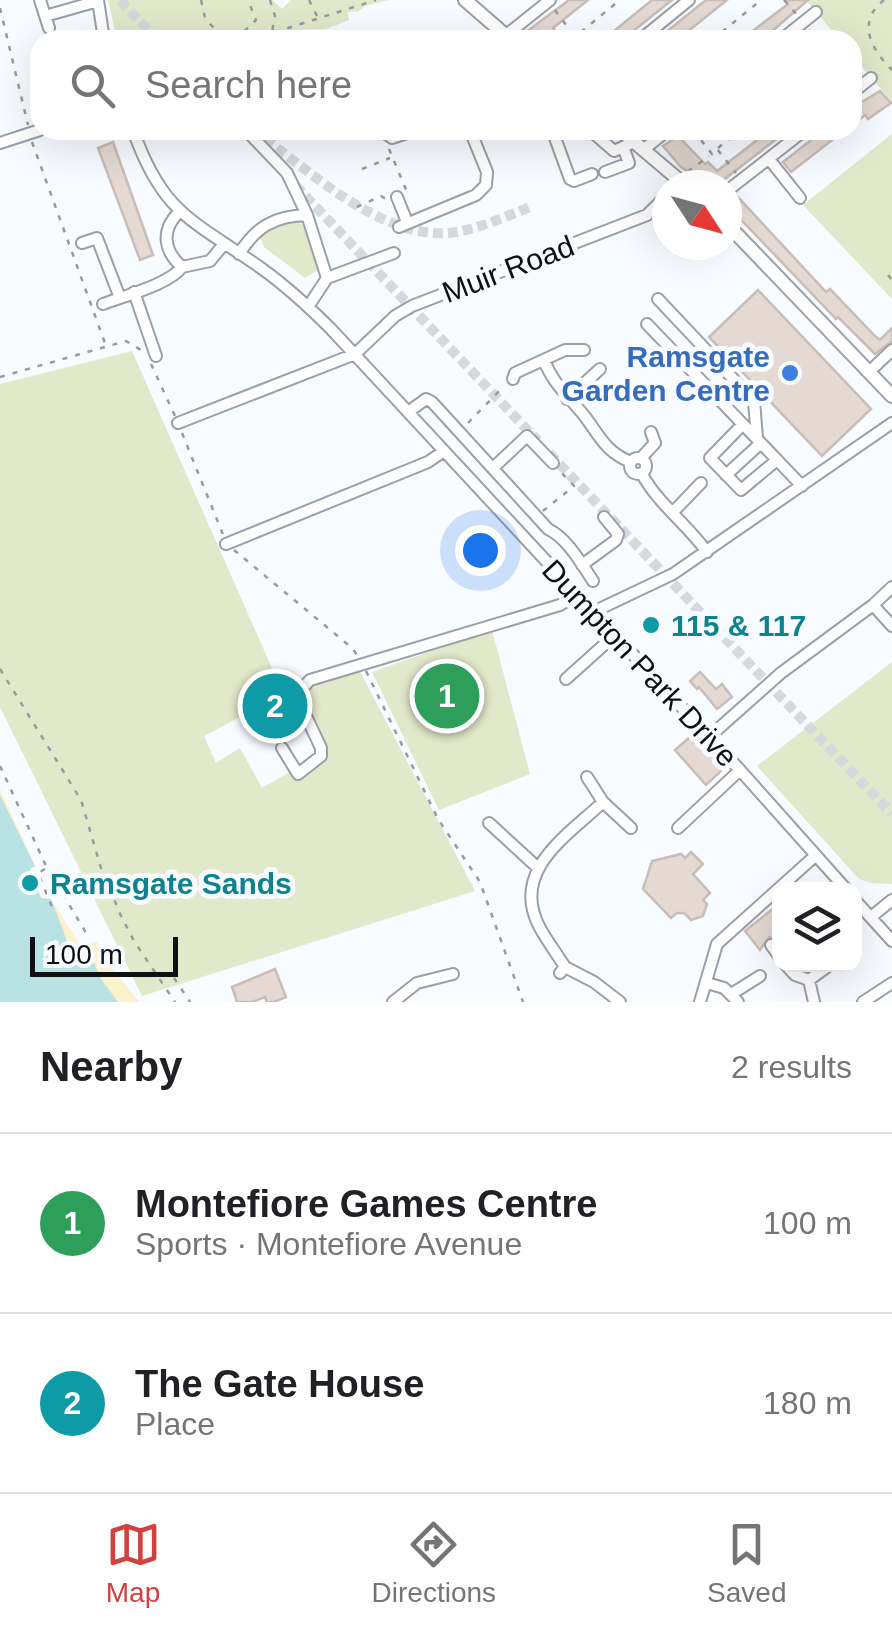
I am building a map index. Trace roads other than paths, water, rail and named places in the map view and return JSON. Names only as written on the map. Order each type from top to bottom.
[{"type":"main road","points":[[466,0],[499,30]]},
{"type":"main road","points":[[629,140],[664,170]]},
{"type":"main road","points":[[742,240],[892,396]]},
{"type":"street","points":[[40,0],[47,22],[98,0],[102,30]]},
{"type":"street","points":[[652,30],[690,0]]},
{"type":"street","points":[[517,30],[549,1]]},
{"type":"street","points":[[793,30],[816,12]]},
{"type":"street","points":[[862,86],[872,78]]},
{"type":"street","points":[[0,144],[30,134]]},
{"type":"street","name":"Dumpton Park Drive","points":[[137,140],[153,176],[180,212],[308,307],[355,354],[839,882]]},
{"type":"street","points":[[256,140],[288,173],[307,214],[327,278]]},
{"type":"street","points":[[397,196],[403,224],[476,195],[486,186],[487,172],[474,140]]},
{"type":"street","points":[[556,140],[570,179],[592,174]]},
{"type":"street","points":[[601,140],[614,152],[647,140]]},
{"type":"street","points":[[742,179],[792,140]]},
{"type":"street","points":[[605,172],[629,164],[634,146]]},
{"type":"street","points":[[769,158],[800,198]]},
{"type":"street","name":"Muir Road","points":[[355,354],[395,316],[412,306],[652,210]]},
{"type":"street","points":[[180,212],[167,226],[165,236],[173,259],[182,267]]},
{"type":"street","points":[[239,254],[262,226],[307,214]]},
{"type":"street","points":[[82,243],[97,238],[120,298]]},
{"type":"street","points":[[103,304],[177,274],[182,267],[210,261],[224,244]]},
{"type":"street","points":[[308,307],[327,278],[394,253]]},
{"type":"street","points":[[134,292],[156,356]]},
{"type":"street","points":[[658,299],[754,401],[759,441]]},
{"type":"street","points":[[647,324],[802,486]]},
{"type":"street","points":[[513,379],[515,373],[565,350],[584,350]]},
{"type":"street","points":[[869,372],[892,350]]},
{"type":"street","points":[[178,423],[355,354]]},
{"type":"street","points":[[544,360],[555,384],[604,445],[646,467],[642,474],[651,491],[674,512],[706,552]]},
{"type":"street","points":[[568,398],[600,369]]},
{"type":"street","points":[[408,412],[429,400],[553,530],[592,581]]},
{"type":"street","points":[[593,612],[664,579],[892,422]]},
{"type":"street","points":[[743,424],[711,453],[710,458],[726,475],[745,490],[778,460]]},
{"type":"street","points":[[636,460],[655,434]]},
{"type":"street","points":[[494,468],[526,436],[553,463]]},
{"type":"street","points":[[726,475],[759,441]]},
{"type":"street","points":[[226,544],[444,452]]},
{"type":"street","points":[[674,512],[701,483]]},
{"type":"street","points":[[582,565],[616,540],[618,534],[604,517]]},
{"type":"street","points":[[530,543],[548,529]]},
{"type":"street","points":[[709,737],[781,674],[873,606],[892,587]]},
{"type":"street","points":[[282,748],[298,774],[318,760],[320,748],[296,694],[310,680],[560,605],[577,594]]},
{"type":"street","points":[[873,606],[892,626]]},
{"type":"street","points":[[566,679],[615,636]]},
{"type":"street","points":[[678,828],[740,770]]},
{"type":"street","points":[[588,778],[603,802],[631,828]]},
{"type":"street","points":[[603,802],[537,867],[532,878],[533,909],[562,970],[594,982],[620,1002]]},
{"type":"street","points":[[489,823],[537,867]]},
{"type":"street","points":[[700,1002],[717,944],[815,856]]},
{"type":"street","points":[[871,918],[892,900]]},
{"type":"street","points":[[738,905],[750,913]]},
{"type":"street","points":[[862,908],[892,941]]},
{"type":"street","points":[[792,972],[809,980]]},
{"type":"street","points":[[809,980],[820,972]]},
{"type":"street","points":[[392,1002],[417,983],[453,974]]},
{"type":"street","points":[[706,983],[738,994],[760,976]]},
{"type":"street","points":[[809,980],[814,1002]]},
{"type":"street","points":[[863,1002],[892,982]]},
{"type":"water","points":[[0,795],[35,866],[30,869],[41,898],[51,899],[68,943],[86,945],[101,979],[118,1002],[0,1002]]},
{"type":"tunnel","points":[[120,0],[148,30]]},
{"type":"tunnel","points":[[266,140],[345,198],[397,225],[423,232],[449,233],[480,226],[530,207]]},
{"type":"tunnel","points":[[295,185],[538,441]]},
{"type":"tunnel","points":[[549,453],[892,814]]},
{"type":"place","name":"Ramsgate Garden Centre","points":[[790,373]]},
{"type":"place","name":"115 & 117","points":[[651,625]]},
{"type":"place","name":"Montefiore Games Centre","points":[[447,696]]},
{"type":"place","name":"The Gate House","points":[[275,706]]},
{"type":"place","name":"Ramsgate Sands","points":[[30,883]]}]
